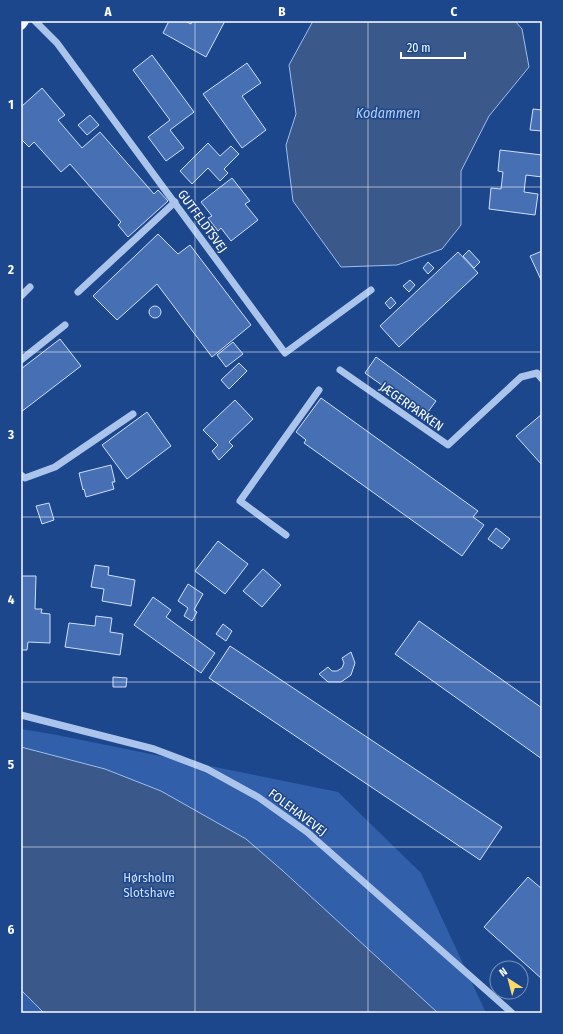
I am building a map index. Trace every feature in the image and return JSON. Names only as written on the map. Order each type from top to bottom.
[{"type":"main road","points":[[21,25],[24,21]]},
{"type":"street","name":"GUTFELDTSVEJ","points":[[35,21],[57,43],[285,353],[371,290]]},
{"type":"street","points":[[78,292],[175,202]]},
{"type":"street","points":[[21,296],[30,288]]},
{"type":"street","points":[[21,360],[65,325]]},
{"type":"street","name":"JÆGERPARKEN","points":[[340,370],[448,445],[521,377],[537,373],[542,379]]},
{"type":"street","points":[[286,535],[240,500],[319,390]]},
{"type":"street","points":[[21,475],[25,478],[55,467],[133,414]]},
{"type":"street","name":"FOLEHAVEVEJ","points":[[21,715],[154,749],[207,769],[258,797],[307,832],[512,1013]]},
{"type":"green space","name":"Hørsholm Slotshave","points":[[21,729],[338,792],[421,873],[486,1013],[21,1013]]},
{"type":"water","name":"Kodammen","points":[[313,21],[515,21],[522,29],[529,67],[489,116],[461,171],[461,225],[442,249],[397,265],[341,267],[293,201],[286,145],[296,114],[289,65]]},
{"type":"water","name":"Hørsholm Slotshave","points":[[21,747],[105,769],[161,791],[246,839],[438,1013],[44,1013],[21,990]]},
{"type":"building","points":[[169,21],[185,21],[191,24],[192,21],[225,21],[206,57],[163,33]]},
{"type":"building","points":[[152,55],[194,112],[170,130],[184,148],[166,161],[148,137],[170,120],[133,70]]},
{"type":"building","points":[[247,63],[261,83],[242,96],[266,130],[242,148],[203,94]]},
{"type":"building","points":[[42,88],[65,115],[58,120],[82,148],[100,132],[154,194],[158,190],[168,201],[128,237],[118,225],[121,222],[70,164],[61,172],[34,142],[29,147],[21,139],[21,107]]},
{"type":"building","points":[[533,109],[542,110],[542,131],[530,130]]},
{"type":"building","points":[[90,115],[99,125],[87,135],[78,125]]},
{"type":"building","points":[[208,143],[220,156],[231,146],[239,154],[224,169],[228,173],[220,181],[208,168],[192,184],[180,171]]},
{"type":"building","points":[[500,150],[542,155],[542,177],[526,175],[524,192],[538,194],[535,215],[489,209],[491,188],[501,189],[503,172],[498,171]]},
{"type":"building","points":[[232,178],[250,201],[245,204],[258,220],[231,241],[221,228],[218,231],[208,218],[212,216],[201,202]]},
{"type":"building","points":[[158,234],[178,254],[190,245],[251,325],[212,357],[157,284],[117,320],[93,296]]},
{"type":"building","points":[[469,250],[480,262],[474,268],[463,256]]},
{"type":"building","points":[[542,251],[542,282],[530,256]]},
{"type":"building","points":[[458,252],[478,273],[399,347],[380,326]]},
{"type":"building","points":[[428,262],[434,268],[428,274],[423,268]]},
{"type":"building","points":[[410,280],[415,285],[409,292],[403,286]]},
{"type":"building","points":[[391,297],[396,303],[390,309],[385,303]]},
{"type":"building","points":[[153,306],[157,306],[161,312],[157,318],[153,318],[149,314],[149,310]]},
{"type":"building","points":[[60,339],[81,366],[21,412],[21,369]]},
{"type":"building","points":[[233,342],[243,354],[226,367],[217,355]]},
{"type":"building","points":[[376,357],[436,401],[425,416],[365,373]]},
{"type":"building","points":[[239,363],[247,371],[229,389],[221,380]]},
{"type":"building","points":[[321,398],[478,511],[473,517],[484,525],[462,556],[304,443],[306,440],[296,432]]},
{"type":"building","points":[[235,400],[253,419],[229,442],[233,446],[219,460],[212,451],[218,445],[203,430]]},
{"type":"building","points":[[147,412],[171,446],[127,479],[102,445]]},
{"type":"building","points":[[542,414],[542,465],[516,436]]},
{"type":"building","points":[[111,465],[115,482],[112,482],[114,489],[86,497],[79,473]]},
{"type":"building","points":[[49,503],[54,520],[42,524],[36,506]]},
{"type":"building","points":[[496,528],[510,539],[502,549],[488,539]]},
{"type":"building","points":[[218,541],[248,564],[225,594],[195,571]]},
{"type":"building","points":[[95,565],[109,567],[108,575],[135,580],[131,606],[102,601],[104,589],[91,587]]},
{"type":"building","points":[[263,569],[281,585],[262,607],[243,591]]},
{"type":"building","points":[[21,576],[36,576],[35,609],[42,609],[41,613],[50,614],[50,643],[28,642],[27,650],[21,650]]},
{"type":"building","points":[[188,584],[203,594],[194,610],[197,612],[192,621],[184,616],[188,608],[178,601]]},
{"type":"building","points":[[153,597],[171,610],[166,617],[215,653],[201,673],[134,625]]},
{"type":"building","points":[[96,616],[112,618],[110,632],[123,634],[120,655],[65,647],[69,623],[95,626]]},
{"type":"building","points":[[419,621],[542,708],[542,759],[395,654]]},
{"type":"building","points":[[223,624],[232,631],[226,641],[216,634]]},
{"type":"building","points":[[230,646],[502,827],[480,860],[209,678]]},
{"type":"building","points":[[351,652],[355,663],[351,675],[341,682],[328,682],[319,674],[328,667],[332,671],[337,671],[342,668],[344,663],[342,658]]},
{"type":"building","points":[[113,677],[127,678],[126,687],[113,687]]},
{"type":"building","points":[[528,877],[542,889],[542,979],[529,967],[529,960],[521,960],[484,927]]}]
